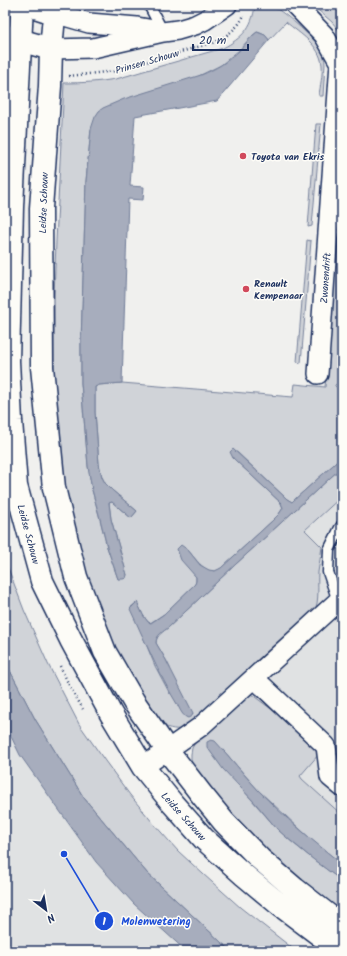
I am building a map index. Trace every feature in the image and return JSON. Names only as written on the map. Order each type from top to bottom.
[{"type":"main road","name":"Leidse Schouw","points":[[22,5],[13,39],[12,207],[8,361],[16,486],[42,581],[111,714],[143,767],[204,839],[280,905],[341,951]]},
{"type":"main road","points":[[29,5],[54,9]]},
{"type":"main road","name":"Leidse Schouw","points":[[54,9],[51,49],[51,76],[41,208],[42,367],[54,488],[76,577],[105,652],[134,702],[168,751],[224,822],[260,859],[342,926]]},
{"type":"main road","points":[[13,39],[51,49]]},
{"type":"street","points":[[51,49],[93,48],[178,30],[195,25],[205,20],[227,5]]},
{"type":"street","name":"Zwanendrift","points":[[295,5],[324,35],[340,63],[318,374]]},
{"type":"street","points":[[54,9],[89,23],[137,27],[163,32]]},
{"type":"street","points":[[143,767],[168,751],[200,727],[340,602]]},
{"type":"street","points":[[254,678],[326,746],[330,777],[342,787]]},
{"type":"lane","points":[[149,5],[163,32]]},
{"type":"lane","points":[[340,602],[328,572],[329,550],[342,525]]},
{"type":"path","name":"Prinsen Schouw","points":[[51,76],[74,76],[116,71],[218,41],[236,28],[245,12]]},
{"type":"shaded area","points":[[262,5],[275,8],[294,21],[321,49],[325,64],[323,96],[319,96],[322,65],[318,52],[308,40],[286,22],[269,40],[261,33],[257,32],[221,65],[91,129],[86,181],[81,383],[88,466],[92,490],[107,547],[118,579],[127,575],[111,519],[109,503],[112,502],[131,518],[137,511],[113,491],[105,483],[102,477],[99,464],[95,412],[95,387],[98,385],[122,383],[293,397],[295,384],[325,387],[342,187],[342,384],[339,382],[335,386],[342,392],[342,457],[292,502],[233,450],[233,458],[281,503],[283,508],[272,521],[218,570],[210,571],[203,567],[188,550],[193,573],[196,577],[195,584],[164,614],[150,623],[143,615],[137,602],[131,607],[155,666],[170,694],[170,668],[156,643],[156,640],[162,632],[342,467],[342,496],[305,530],[322,547],[318,572],[318,598],[316,608],[314,613],[186,729],[174,729],[161,725],[126,670],[113,643],[90,585],[80,553],[66,495],[62,469],[54,383],[54,298],[64,83],[116,79],[223,48],[245,32],[254,14],[255,6]]},
{"type":"shaded area","points":[[312,5],[334,5],[342,12],[342,34],[332,22]]},
{"type":"shaded area","points":[[316,124],[321,124],[312,226],[308,227]]},
{"type":"shaded area","points":[[307,240],[311,241],[301,363],[297,362]]},
{"type":"shaded area","points":[[342,496],[342,818],[295,777],[175,650]]},
{"type":"shaded area","points":[[5,560],[24,610],[48,664],[79,724],[130,795],[178,851],[241,908],[296,951],[232,951],[147,873],[84,798],[35,719],[5,661]]},
{"type":"shaded area","points":[[5,684],[210,951],[5,951]]},
{"type":"shaded area","points":[[251,694],[313,740],[319,754],[300,776],[342,815],[342,864],[314,842],[258,790],[224,751],[207,747],[277,829],[342,881],[342,920],[268,858],[191,766],[192,748],[198,738],[244,695]]},
{"type":"water","points":[[257,32],[265,35],[269,40],[217,101],[135,116],[130,186],[144,187],[143,200],[128,199],[122,383],[99,385],[95,387],[95,412],[99,464],[102,477],[105,483],[113,491],[137,511],[131,518],[112,502],[109,503],[111,519],[127,575],[126,578],[118,579],[107,547],[92,490],[88,466],[81,383],[86,181],[91,129],[95,117],[103,108],[124,99],[201,75],[212,70],[235,55]]},
{"type":"water","points":[[233,449],[292,502],[342,457],[342,467],[157,638],[156,643],[193,713],[192,716],[188,718],[181,712],[164,681],[130,609],[137,602],[143,615],[148,622],[151,623],[164,614],[195,584],[196,577],[181,560],[177,549],[181,545],[188,550],[200,565],[209,570],[215,571],[221,568],[272,521],[283,508],[281,503],[233,458],[230,452]]},
{"type":"water","points":[[5,661],[35,719],[84,798],[147,873],[232,951],[186,951],[134,904],[96,862],[20,755],[5,724]]},
{"type":"water","points":[[211,740],[215,741],[258,790],[278,810],[342,864],[342,881],[277,829],[223,769],[207,747],[207,742]]},
{"type":"place","name":"Toyota van Ekris","points":[[243,156]]},
{"type":"place","name":"Renault Kempenaar","points":[[246,289]]},
{"type":"place","name":"Molenwetering","points":[[64,854]]}]
